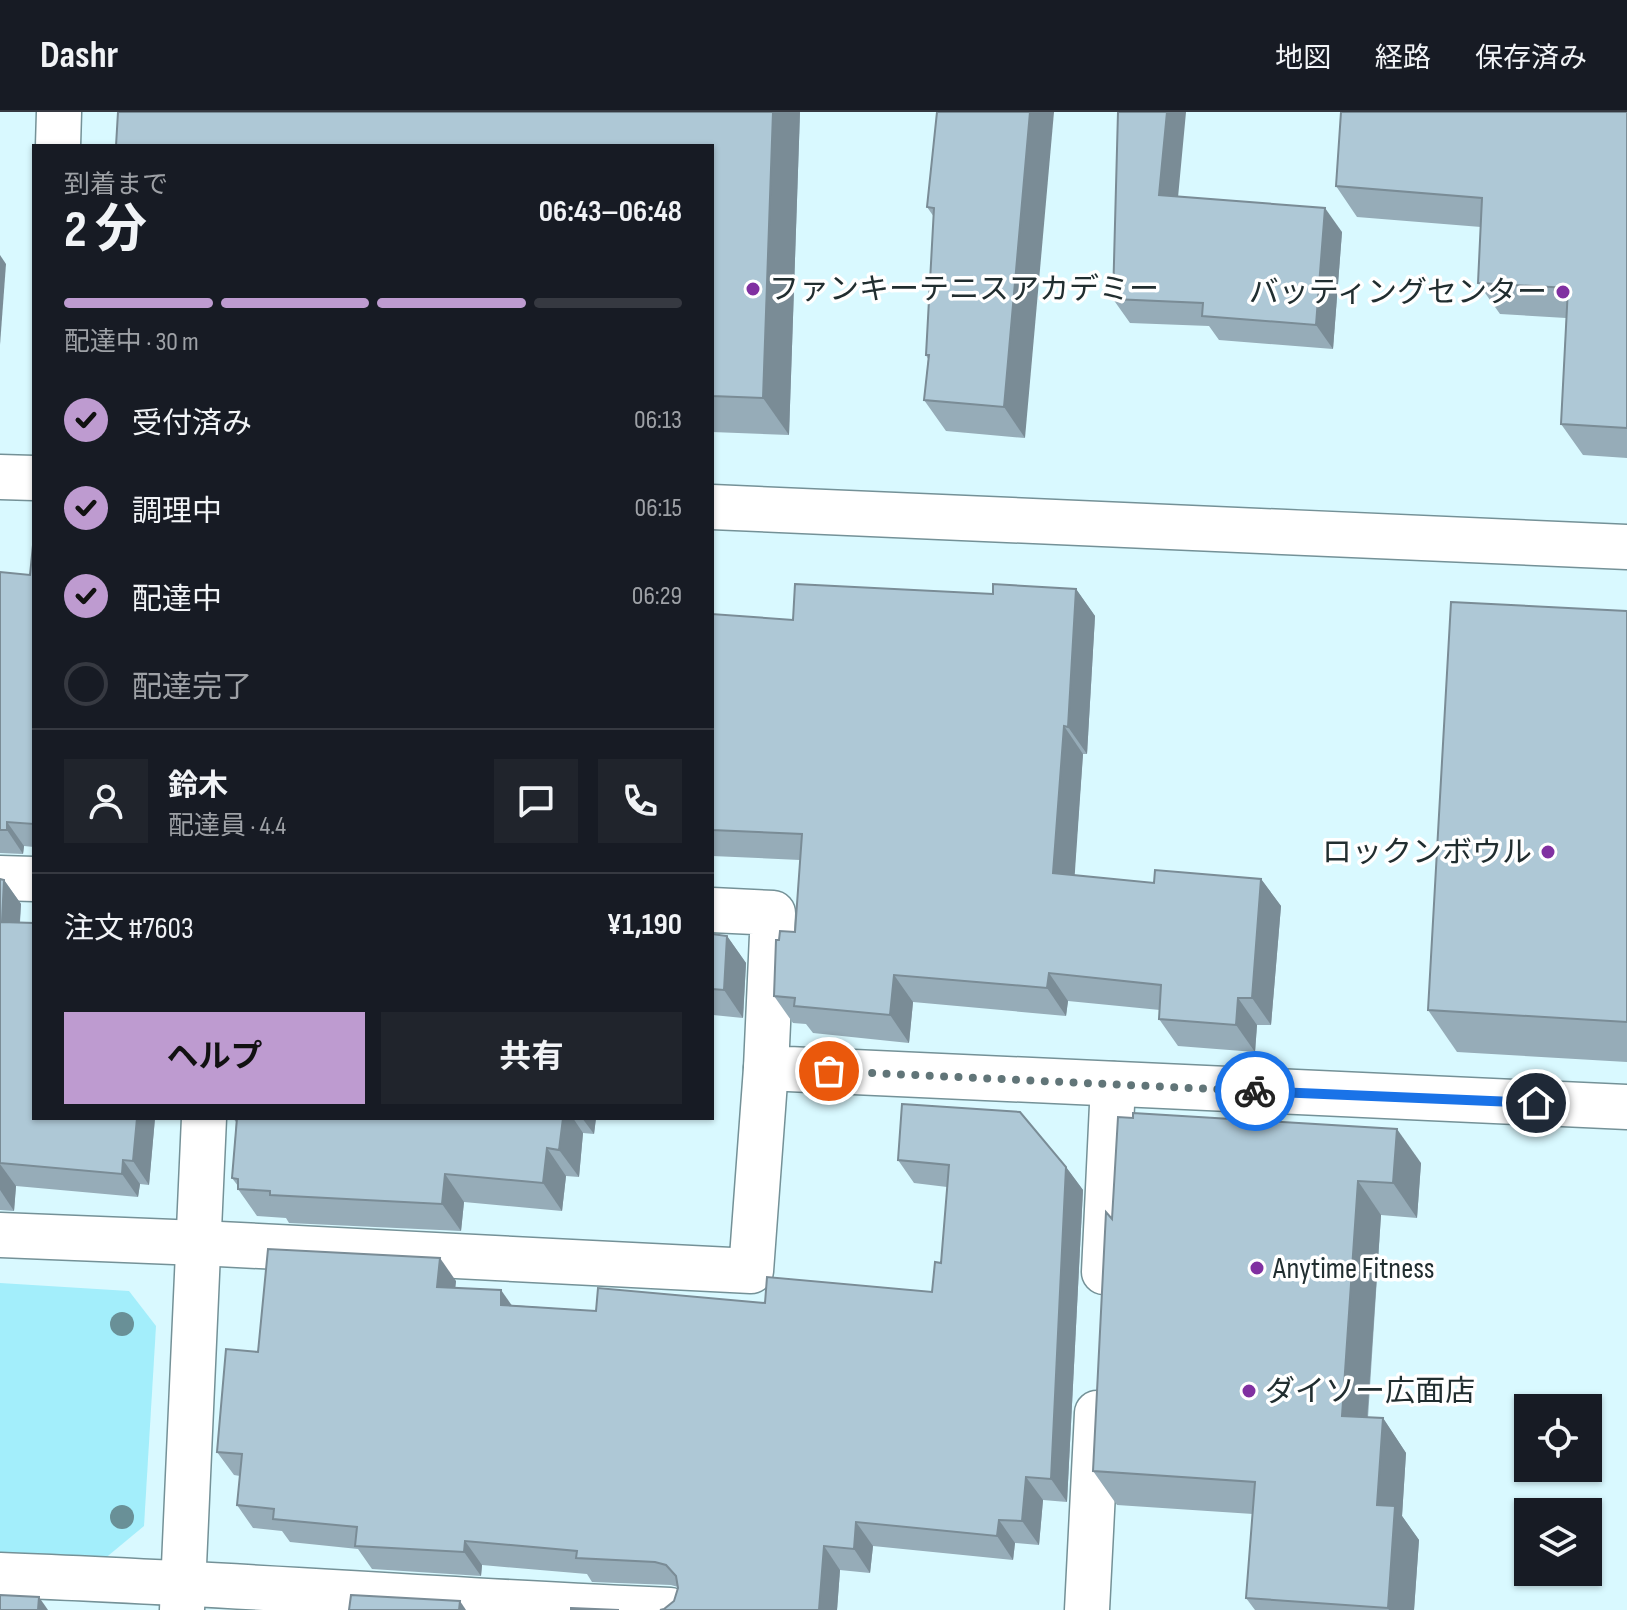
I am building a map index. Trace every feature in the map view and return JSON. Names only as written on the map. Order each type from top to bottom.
[{"type":"street","points":[[58,144],[59,112]]},
{"type":"street","points":[[0,477],[32,478]]},
{"type":"street","points":[[714,507],[1627,547]]},
{"type":"street","points":[[0,878],[32,879]]},
{"type":"street","points":[[0,1235],[751,1271],[766,1068],[773,913],[714,910]]},
{"type":"street","points":[[766,1068],[1627,1107]]},
{"type":"street","points":[[1102,1307],[1113,1084]]},
{"type":"street","points":[[183,1596],[204,1120]]},
{"type":"street","points":[[1087,1610],[1099,1371]]},
{"type":"street","points":[[0,1575],[183,1596],[670,1610]]},
{"type":"shaded area","points":[[0,1283],[129,1291],[156,1326],[144,1526],[97,1565],[0,1559]]},
{"type":"building","points":[[118,112],[773,112],[763,398],[714,396],[714,144],[116,144]]},
{"type":"building","points":[[937,112],[1030,112],[1004,407],[924,400],[929,355],[926,355],[934,208],[927,207]]},
{"type":"building","points":[[1118,112],[1167,112],[1159,195],[1325,208],[1316,325],[1202,316],[1203,303],[1113,299]]},
{"type":"building","points":[[1341,112],[1627,112],[1627,428],[1561,424],[1568,288],[1478,283],[1482,198],[1336,186]]},
{"type":"building","points":[[32,555],[32,824],[7,822],[7,830],[0,830],[0,572],[30,575]]},
{"type":"building","points":[[795,584],[993,594],[993,584],[1076,589],[1068,727],[1064,726],[1053,873],[1154,883],[1155,870],[1261,879],[1252,998],[1238,998],[1236,1025],[1159,1019],[1161,985],[1049,973],[1047,988],[894,975],[890,1015],[794,1006],[795,998],[774,996],[776,940],[779,940],[780,931],[795,932],[802,834],[714,830],[714,614],[793,620]]},
{"type":"building","name":"ロックンボウル","points":[[1451,602],[1627,611],[1627,1022],[1428,1010]]},
{"type":"building","points":[[0,879],[4,880],[2,922],[32,923],[32,1120],[137,1120],[133,1161],[123,1160],[122,1174],[0,1163]]},
{"type":"building","points":[[714,934],[727,936],[724,990],[714,989]]},
{"type":"building","points":[[902,1104],[1020,1112],[1066,1167],[1051,1479],[1026,1477],[1022,1521],[999,1520],[997,1536],[856,1522],[854,1549],[824,1546],[819,1610],[660,1610],[674,1601],[678,1588],[676,1576],[666,1565],[655,1562],[576,1558],[577,1551],[465,1541],[464,1552],[355,1546],[357,1527],[273,1519],[274,1509],[237,1505],[242,1454],[217,1452],[226,1349],[258,1352],[268,1249],[440,1258],[437,1287],[501,1290],[501,1305],[596,1311],[598,1288],[765,1303],[767,1277],[932,1292],[935,1262],[941,1263],[949,1165],[898,1160]]},
{"type":"building","points":[[1133,1113],[1397,1129],[1393,1183],[1358,1181],[1342,1416],[1383,1418],[1377,1505],[1395,1506],[1388,1608],[1246,1598],[1255,1482],[1093,1471],[1106,1212],[1112,1219],[1118,1117],[1133,1118]]},
{"type":"building","points":[[237,1120],[563,1120],[559,1150],[547,1148],[543,1183],[445,1174],[442,1204],[270,1195],[270,1191],[238,1189],[238,1179],[232,1178]]},
{"type":"building","points":[[0,1595],[39,1597],[38,1610],[0,1610]]},
{"type":"building","points":[[351,1595],[460,1601],[459,1610],[349,1610]]},
{"type":"building","points":[[571,1608],[619,1610],[571,1610]]},
{"type":"way so far","points":[[829,1071],[1255,1091]]},
{"type":"place","name":"ファンキーテニスアカデミー","points":[[753,289]]},
{"type":"place","name":"バッティングセンター","points":[[1563,292]]},
{"type":"place","name":"ロックンボウル","points":[[1548,852]]},
{"type":"place","name":"Anytime Fitness","points":[[1257,1268]]},
{"type":"place","name":"ダイソー広面店","points":[[1249,1391]]},
{"type":"route","points":[[1255,1091],[1536,1103]]}]
